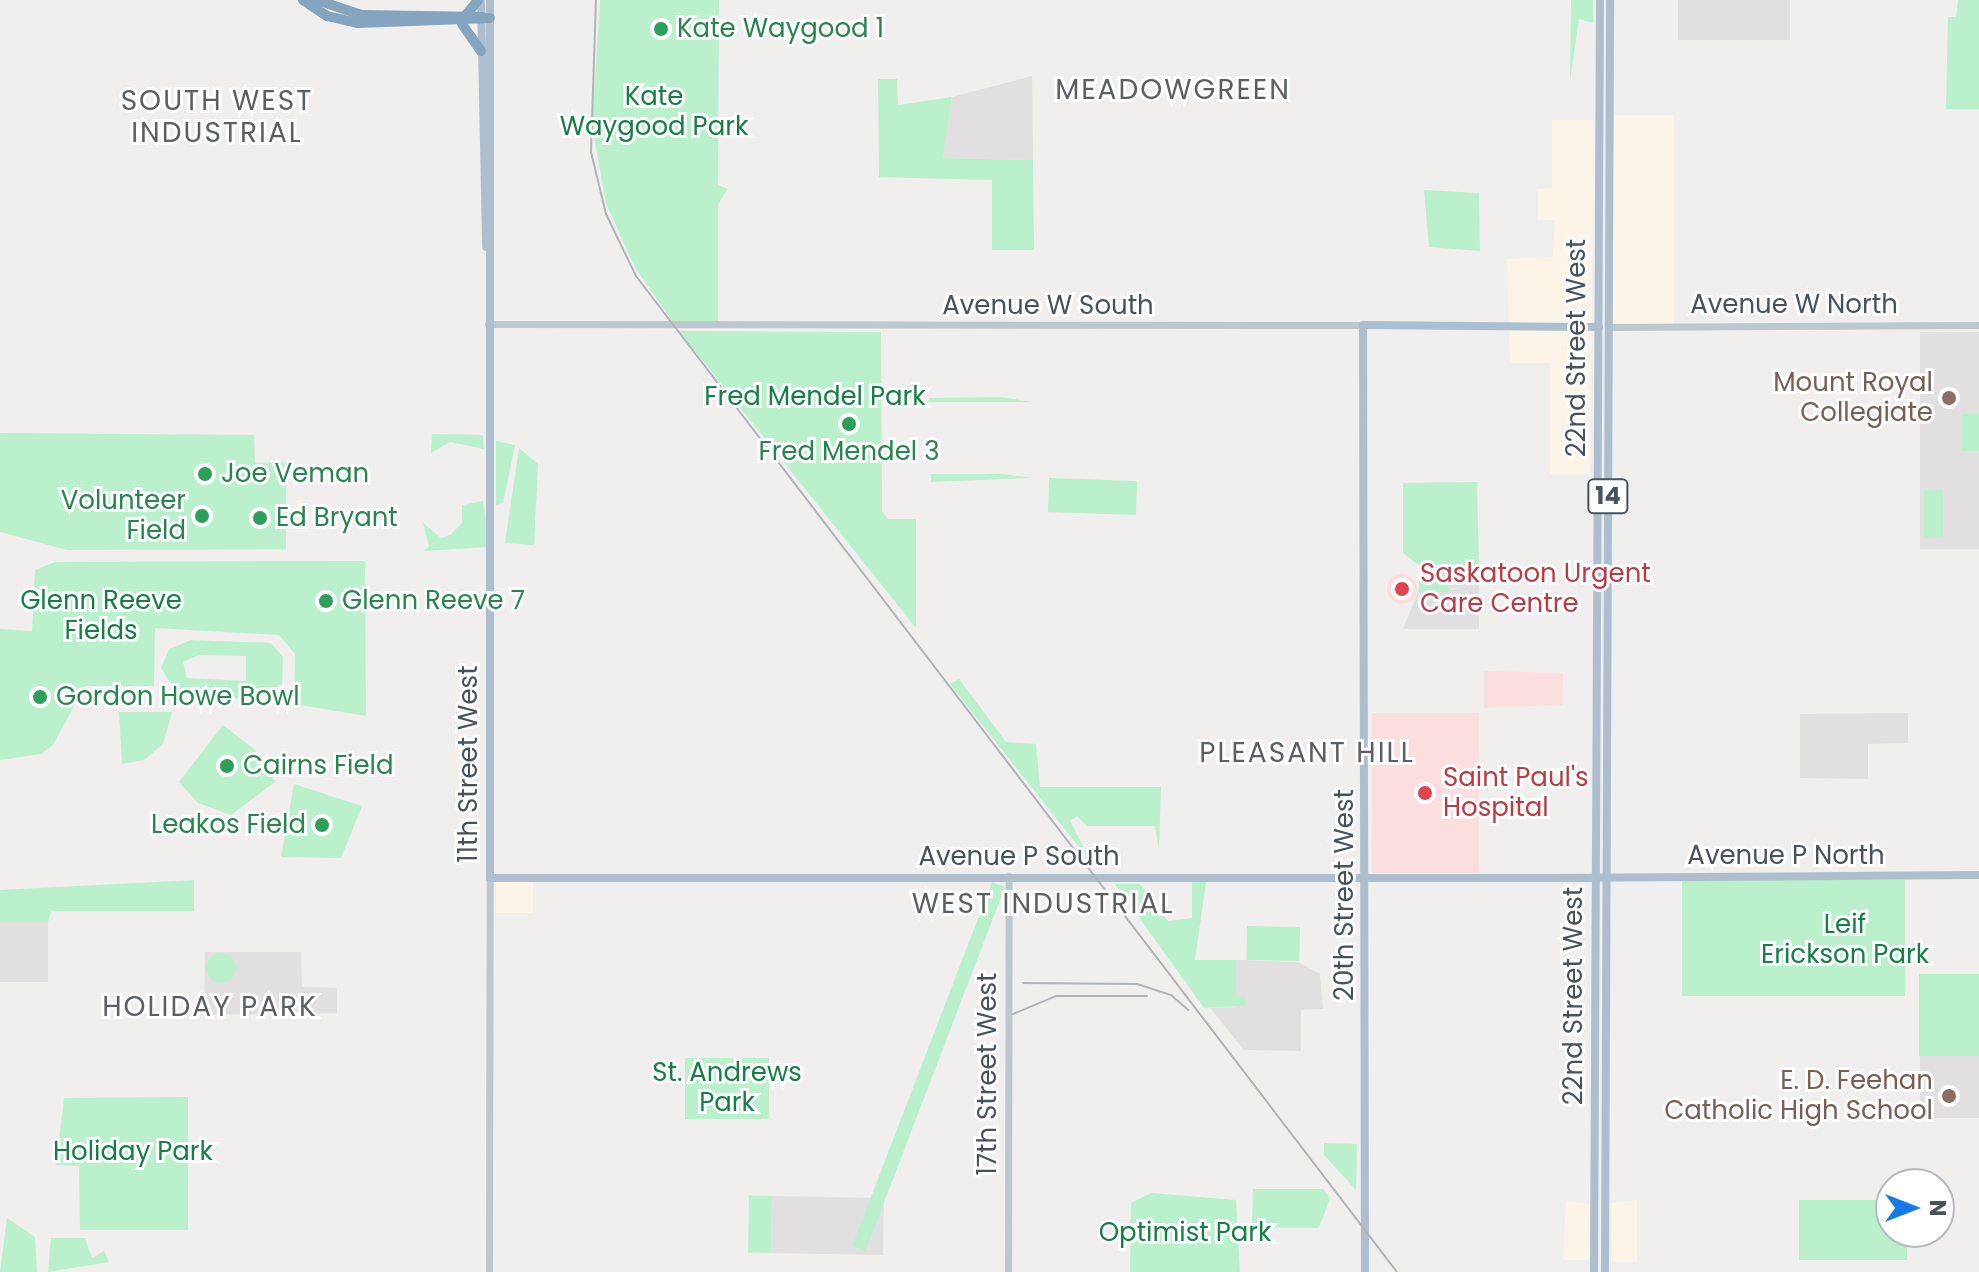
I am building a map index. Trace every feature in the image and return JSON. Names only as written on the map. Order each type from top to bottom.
[{"type":"highway","points":[[303,0],[343,20],[484,19]]},
{"type":"highway","points":[[317,0],[361,15],[463,20]]},
{"type":"highway","points":[[463,20],[480,0]]},
{"type":"highway","points":[[463,20],[481,51]]},
{"type":"main road","name":"11th Street West","points":[[480,0],[484,19],[488,257],[490,878]]},
{"type":"main road","name":"11th Street West","points":[[488,257],[481,51],[484,19],[490,0]]},
{"type":"main road","name":"22nd Street West","points":[[1594,1272],[1600,0]]},
{"type":"main road","name":"22nd Street West","points":[[1605,1272],[1604,877],[1610,0]]},
{"type":"main road","name":"Avenue W South","points":[[1363,325],[1609,327]]},
{"type":"main road","name":"20th Street West","points":[[1363,325],[1365,1272]]},
{"type":"main road","name":"Avenue P North","points":[[1594,878],[1979,875]]},
{"type":"main road","name":"Avenue P South","points":[[490,878],[1594,878]]},
{"type":"street","name":"Avenue W South","points":[[488,324],[1363,325]]},
{"type":"street","name":"Avenue W North","points":[[1609,327],[1979,325]]},
{"type":"street","name":"17th Street West","points":[[1008,1272],[1009,876]]},
{"type":"street","name":"11th Street West","points":[[489,1272],[490,878]]},
{"type":"shaded area","points":[[1678,0],[1790,0],[1790,40],[1678,40]]},
{"type":"shaded area","points":[[1032,76],[1033,160],[943,158],[952,97]]},
{"type":"shaded area","points":[[1609,115],[1674,115],[1674,327],[1609,327]]},
{"type":"shaded area","points":[[1552,120],[1594,120],[1590,474],[1550,474],[1550,363],[1510,363],[1507,259],[1553,257],[1555,220],[1538,220],[1538,189],[1552,188]]},
{"type":"shaded area","name":"Mount Royal Collegiate","points":[[1920,332],[1979,332],[1979,549],[1920,549]]},
{"type":"shaded area","points":[[1479,568],[1479,629],[1403,629],[1418,592],[1448,592],[1449,569]]},
{"type":"shaded area","name":"Saskatoon Urgent Care Centre","points":[[1402,574],[1413,578],[1417,589],[1413,600],[1402,604],[1391,600],[1387,589],[1391,578]]},
{"type":"shaded area","name":"Saint Paul's Hospital","points":[[1484,671],[1563,673],[1562,705],[1484,708]]},
{"type":"shaded area","name":"Saint Paul's Hospital","points":[[1372,713],[1479,713],[1479,873],[1372,873]]},
{"type":"shaded area","points":[[1908,713],[1908,743],[1868,744],[1868,779],[1800,778],[1800,714]]},
{"type":"shaded area","points":[[496,881],[533,881],[533,913],[496,913]]},
{"type":"shaded area","points":[[0,922],[48,922],[48,982],[0,982]]},
{"type":"shaded area","points":[[205,952],[301,952],[302,987],[337,988],[337,1013],[204,1015]]},
{"type":"shaded area","points":[[1236,960],[1298,962],[1320,974],[1323,1009],[1301,1010],[1301,1051],[1244,1050],[1210,1008],[1236,1007]]},
{"type":"shaded area","name":"E. D. Feehan Catholic High School","points":[[1920,1056],[1979,1056],[1979,1118],[1920,1118]]},
{"type":"shaded area","points":[[772,1196],[884,1198],[883,1255],[771,1253]]},
{"type":"shaded area","points":[[1637,1200],[1637,1262],[1613,1262],[1610,1203]]},
{"type":"shaded area","points":[[1566,1201],[1589,1204],[1589,1260],[1563,1260]]},
{"type":"green space","name":"Kate Waygood Park","points":[[600,0],[719,0],[718,185],[728,189],[718,204],[718,323],[673,322],[634,266],[606,203],[592,127]]},
{"type":"green space","points":[[1571,0],[1593,0],[1593,23],[1579,19],[1570,81]]},
{"type":"green space","points":[[1958,0],[1979,0],[1979,109],[1946,109],[1948,17],[1956,17]]},
{"type":"green space","points":[[878,79],[897,79],[898,105],[952,97],[943,158],[1033,160],[1034,250],[992,250],[992,180],[879,177]]},
{"type":"green space","points":[[1424,190],[1479,193],[1480,251],[1429,247]]},
{"type":"green space","name":"Fred Mendel Park","points":[[679,331],[881,332],[882,511],[888,519],[916,519],[916,628]]},
{"type":"green space","points":[[1001,397],[1032,402],[927,402],[930,398]]},
{"type":"green space","points":[[1962,414],[1979,414],[1979,451],[1962,451]]},
{"type":"green space","points":[[0,433],[254,435],[255,463],[286,462],[286,549],[67,550],[0,532]]},
{"type":"green space","points":[[432,434],[483,435],[484,449],[450,442],[431,453]]},
{"type":"green space","points":[[496,441],[515,445],[503,503],[496,505]]},
{"type":"green space","points":[[519,448],[538,464],[534,545],[505,543]]},
{"type":"green space","points":[[931,474],[1002,474],[1032,478],[931,482]]},
{"type":"green space","points":[[1049,478],[1137,481],[1136,515],[1048,512]]},
{"type":"green space","points":[[1477,482],[1479,568],[1449,569],[1449,592],[1418,592],[1421,567],[1403,553],[1403,483]]},
{"type":"green space","points":[[1924,490],[1943,490],[1943,538],[1924,538]]},
{"type":"green space","points":[[483,501],[490,547],[423,551],[429,547],[423,523],[441,538],[450,535],[462,523],[462,505]]},
{"type":"green space","name":"Glenn Reeve Fields","points":[[365,561],[366,716],[294,704],[295,654],[279,635],[155,628],[154,686],[85,686],[53,745],[41,754],[0,760],[0,629],[32,631],[35,570],[55,562]]},
{"type":"green space","points":[[191,640],[271,643],[283,657],[282,684],[252,699],[179,696],[161,668],[169,649]],"holes":[[[199,655],[246,656],[246,681],[187,678],[183,662]]]},
{"type":"green space","points":[[959,679],[1006,742],[1036,744],[1040,787],[1161,787],[1159,850],[1155,826],[1087,826],[1077,816],[1070,821],[1093,865],[950,684]]},
{"type":"green space","points":[[119,712],[172,712],[163,744],[144,760],[122,764]]},
{"type":"green space","name":"Cairns Field","points":[[223,725],[255,750],[275,782],[231,815],[198,803],[179,782]]},
{"type":"green space","name":"Leakos Field","points":[[294,784],[362,806],[341,858],[281,857]]},
{"type":"green space","points":[[194,880],[194,911],[51,911],[48,922],[0,922],[0,890]]},
{"type":"green space","name":"Leif Erickson Park","points":[[1682,880],[1905,880],[1905,996],[1682,996]]},
{"type":"green space","points":[[992,882],[1005,887],[865,1251],[852,1246]]},
{"type":"green space","points":[[1192,882],[1206,882],[1195,960],[1236,960],[1236,996],[1245,997],[1245,1006],[1204,1008],[1115,884],[1140,884],[1168,921],[1192,918]]},
{"type":"green space","points":[[1247,926],[1300,927],[1299,961],[1246,960]]},
{"type":"green space","points":[[221,953],[232,957],[236,968],[232,979],[221,983],[210,979],[206,968],[210,957]]},
{"type":"green space","points":[[1919,974],[1979,974],[1979,1056],[1919,1056]]},
{"type":"green space","name":"St. Andrews Park","points":[[685,1058],[769,1058],[769,1119],[685,1119]]},
{"type":"green space","name":"Holiday Park","points":[[188,1097],[188,1230],[80,1230],[79,1166],[56,1165],[64,1098]]},
{"type":"green space","points":[[1324,1143],[1357,1144],[1356,1190],[1324,1155]]},
{"type":"green space","points":[[1253,1189],[1323,1189],[1330,1198],[1319,1228],[1252,1227]]},
{"type":"green space","name":"Optimist Park","points":[[1151,1193],[1236,1200],[1240,1272],[1130,1272],[1131,1203]]},
{"type":"green space","points":[[749,1196],[772,1196],[771,1253],[748,1253]]},
{"type":"green space","points":[[1799,1200],[1875,1200],[1875,1248],[1907,1248],[1907,1260],[1799,1260]]},
{"type":"green space","points":[[7,1218],[35,1237],[37,1272],[0,1272]]},
{"type":"green space","points":[[51,1238],[85,1238],[92,1258],[104,1251],[109,1262],[48,1272]]},
{"type":"railway","points":[[596,0],[591,152],[606,214],[636,276],[1397,1272]]},
{"type":"railway","points":[[1023,983],[1137,984],[1171,995],[1188,1010]]},
{"type":"railway","points":[[1013,1014],[1056,996],[1147,996]]},
{"type":"place","name":"Kate Waygood 1","points":[[661,29]]},
{"type":"place","name":"Mount Royal Collegiate","points":[[1949,398]]},
{"type":"place","name":"Fred Mendel 3","points":[[849,424]]},
{"type":"place","name":"Joe Veman","points":[[205,474]]},
{"type":"place","name":"Volunteer Field","points":[[202,516]]},
{"type":"place","name":"Ed Bryant","points":[[260,518]]},
{"type":"place","name":"Saskatoon Urgent Care Centre","points":[[1402,589]]},
{"type":"place","name":"Glenn Reeve 7","points":[[326,601]]},
{"type":"place","name":"Gordon Howe Bowl","points":[[40,697]]},
{"type":"place","name":"Cairns Field","points":[[227,766]]},
{"type":"place","name":"Saint Paul's Hospital","points":[[1425,793]]},
{"type":"place","name":"Leakos Field","points":[[322,825]]},
{"type":"place","name":"E. D. Feehan Catholic High School","points":[[1949,1096]]},
{"type":"district","name":"MEADOWGREEN","points":[[1173,90]]},
{"type":"district","name":"SOUTH WEST INDUSTRIAL","points":[[217,117]]},
{"type":"district","name":"PLEASANT HILL","points":[[1307,753]]},
{"type":"district","name":"WEST INDUSTRIAL","points":[[1043,904]]},
{"type":"district","name":"HOLIDAY PARK","points":[[210,1007]]}]
